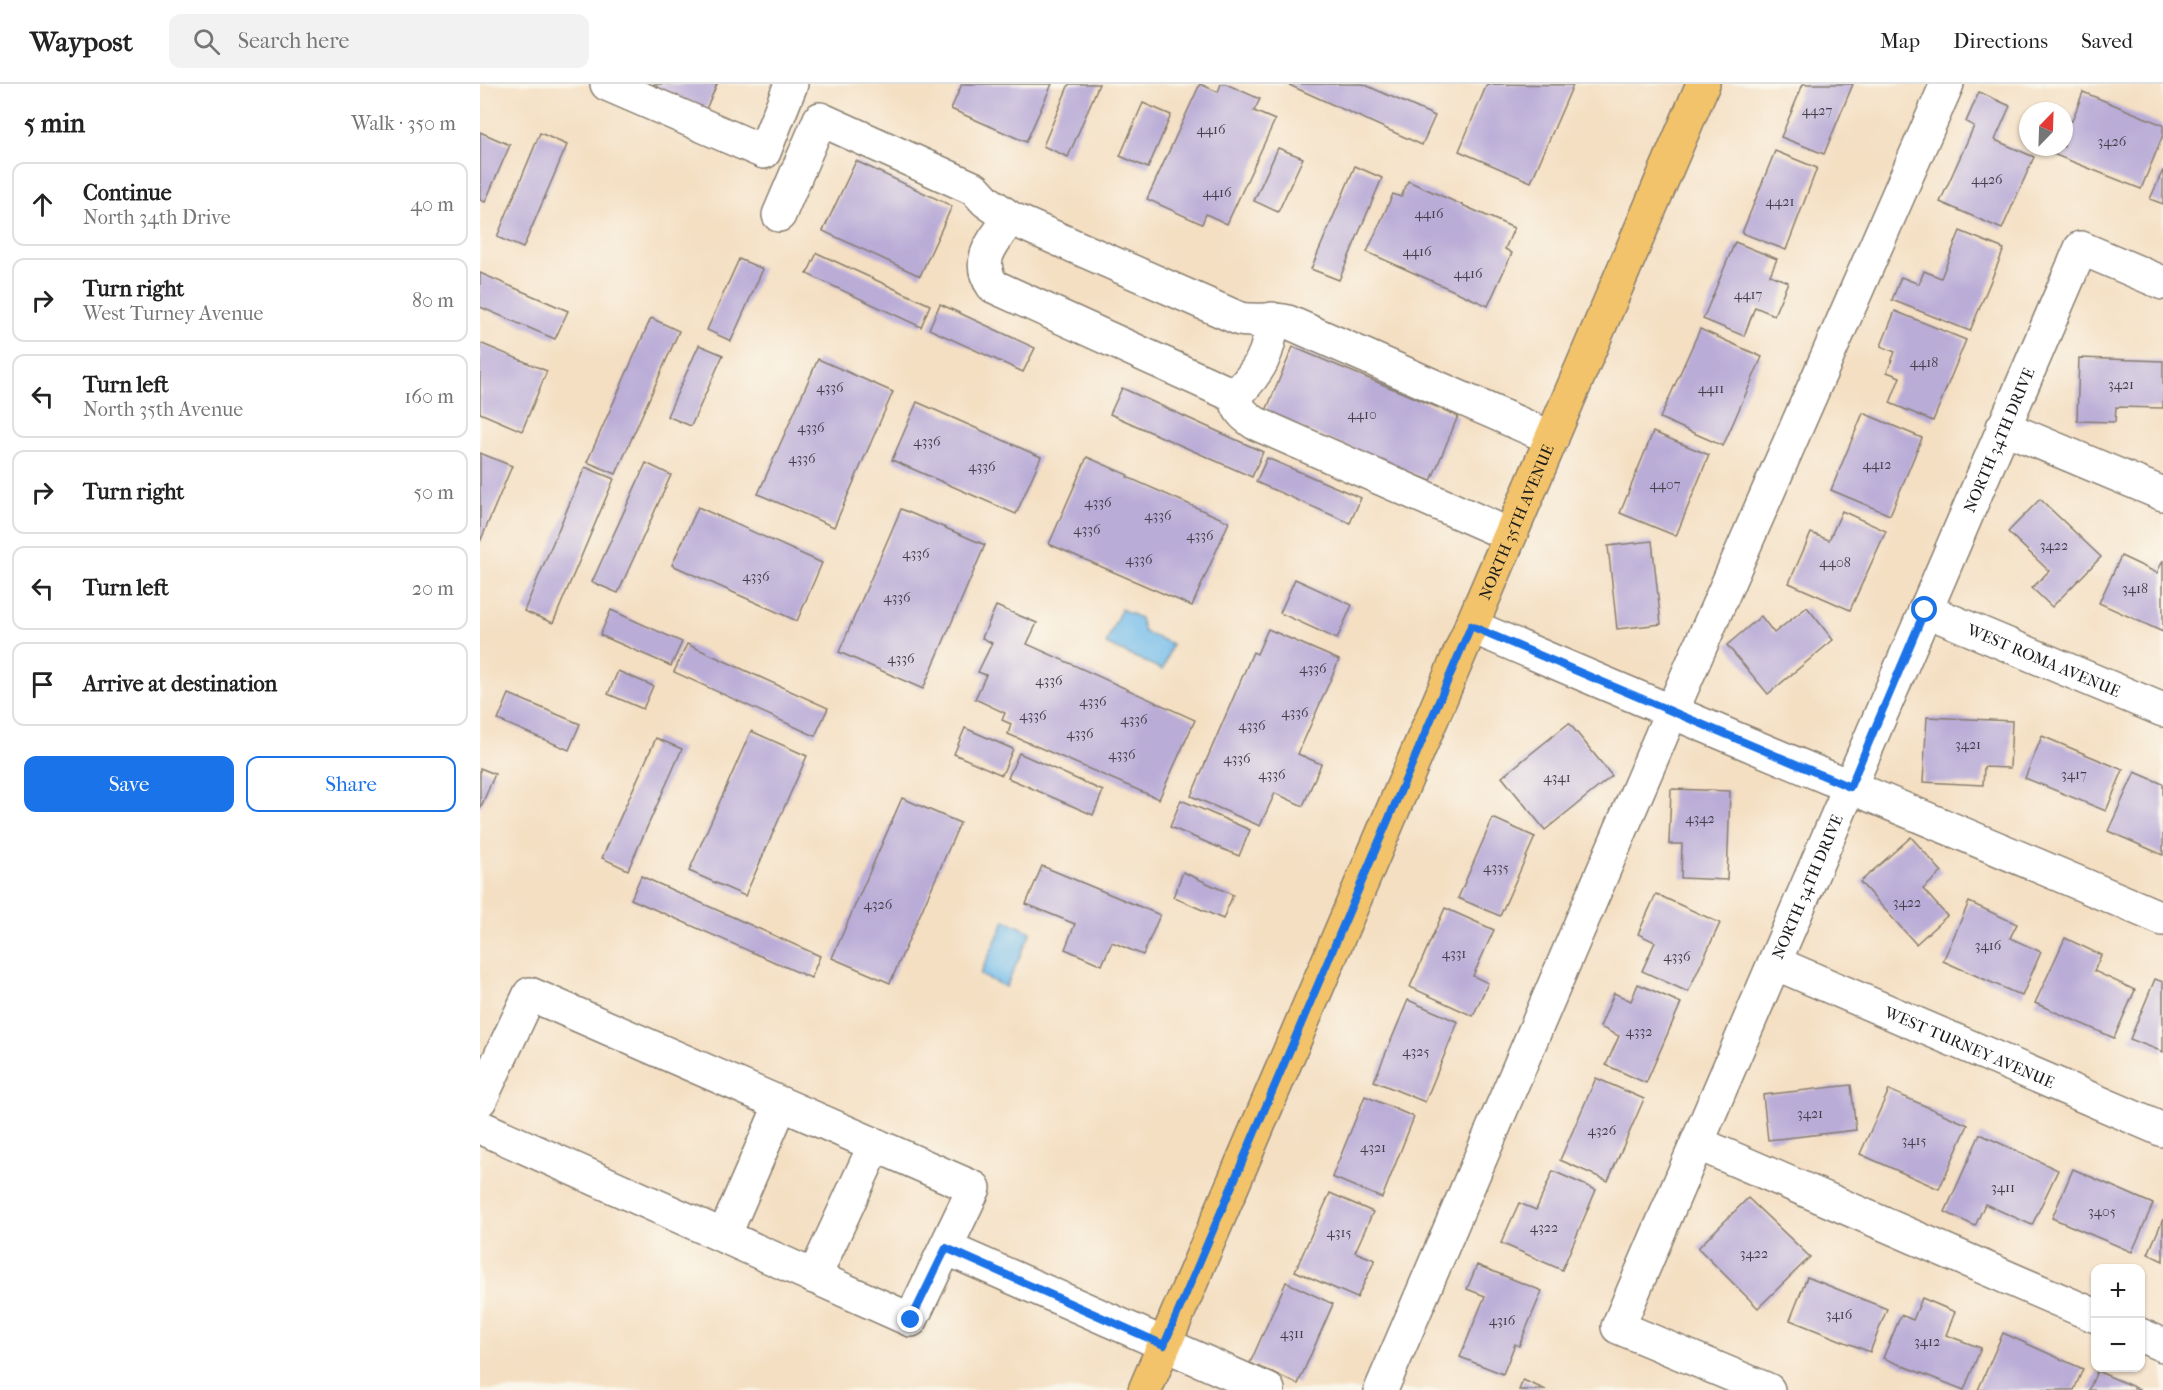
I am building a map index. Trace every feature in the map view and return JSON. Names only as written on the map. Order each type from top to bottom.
[{"type":"main road","name":"NORTH 35TH AVENUE","points":[[1145,1390],[1703,84]]},
{"type":"street","points":[[607,84],[764,152],[791,84]]},
{"type":"street","points":[[1381,1390],[1671,713],[1947,84]]},
{"type":"street","points":[[779,215],[820,119],[975,189],[986,201],[1010,218],[1240,319],[1251,321],[1272,319],[1288,322],[1552,438]]},
{"type":"street","points":[[1010,218],[986,254],[985,275],[993,286],[1235,396]]},
{"type":"street","name":"NORTH 34TH DRIVE","points":[[1767,1390],[1618,1327],[2080,248],[2163,283]]},
{"type":"street","points":[[1235,396],[1257,370],[1265,356],[1271,338],[1272,319]]},
{"type":"street","points":[[1235,396],[1242,415],[1255,423],[1510,534]]},
{"type":"street","points":[[2004,427],[2163,494]]},
{"type":"street","name":"WEST ROMA AVENUE","points":[[1925,610],[2163,710]]},
{"type":"street","points":[[1471,626],[1671,713],[1965,833],[2163,919]]},
{"type":"street","name":"WEST TURNEY AVENUE","points":[[1774,963],[2163,1130]]},
{"type":"street","points":[[480,1100],[530,994],[974,1188],[911,1320],[480,1127]]},
{"type":"street","points":[[724,1236],[781,1104]]},
{"type":"street","points":[[1697,1143],[2091,1314]]},
{"type":"street","points":[[814,1277],[875,1145]]},
{"type":"street","points":[[946,1248],[1268,1390]]},
{"type":"street","points":[[2145,1337],[2163,1345]]},
{"type":"water","points":[[1121,609],[1140,618],[1144,632],[1172,644],[1163,670],[1106,644]]},
{"type":"water","points":[[1005,920],[1031,932],[1006,987],[980,975]]},
{"type":"building","points":[[654,84],[717,84],[706,109],[653,86]]},
{"type":"building","points":[[962,84],[1052,84],[1026,142],[951,109]]},
{"type":"building","points":[[1069,84],[1099,84],[1068,157],[1043,146]]},
{"type":"building","points":[[1200,84],[1218,92],[1221,84],[1226,84],[1260,99],[1254,111],[1275,120],[1227,224],[1206,214],[1202,224],[1147,199]]},
{"type":"building","points":[[1287,84],[1363,84],[1435,116],[1422,145]]},
{"type":"building","points":[[1487,84],[1573,85],[1531,182],[1459,151]]},
{"type":"building","points":[[1803,84],[1853,84],[1824,154],[1781,137]]},
{"type":"building","points":[[1979,92],[2010,106],[1995,140],[2019,150],[2019,156],[2034,157],[2002,229],[1940,202],[1974,126],[1966,122]]},
{"type":"building","points":[[2083,92],[2163,125],[2163,135],[2141,189],[2058,156],[2073,156],[2073,118]]},
{"type":"building","points":[[1143,103],[1171,115],[1148,168],[1120,156]]},
{"type":"building","points":[[480,132],[510,145],[485,202],[480,200]]},
{"type":"building","points":[[540,133],[567,145],[523,248],[497,237]]},
{"type":"building","points":[[1278,148],[1303,158],[1278,212],[1254,201]]},
{"type":"building","points":[[1775,151],[1817,168],[1786,250],[1742,233]]},
{"type":"building","points":[[856,161],[952,206],[920,276],[823,231]]},
{"type":"building","points":[[1355,166],[1382,178],[1339,280],[1311,269]]},
{"type":"building","points":[[2163,170],[2163,204],[2150,199]]},
{"type":"building","points":[[1408,181],[1514,228],[1505,249],[1512,253],[1488,306],[1367,252],[1393,194],[1401,197]]},
{"type":"building","points":[[1960,231],[2004,249],[1970,331],[1892,300],[1901,277],[1919,284],[1924,271],[1941,278]]},
{"type":"building","points":[[1735,242],[1777,259],[1770,275],[1788,282],[1774,315],[1755,307],[1744,336],[1703,319]]},
{"type":"building","points":[[817,253],[930,305],[921,327],[807,274]]},
{"type":"building","points":[[739,259],[763,269],[731,341],[707,330]]},
{"type":"building","points":[[480,273],[568,311],[555,339],[480,307]]},
{"type":"building","points":[[940,304],[1035,348],[1023,372],[929,329]]},
{"type":"building","points":[[1895,311],[1966,340],[1933,421],[1890,403],[1900,377],[1887,372],[1895,352],[1881,346]]},
{"type":"building","points":[[651,318],[679,331],[616,474],[587,462]]},
{"type":"building","points":[[1700,329],[1762,357],[1723,446],[1660,418]]},
{"type":"building","points":[[480,343],[547,371],[522,431],[480,413]]},
{"type":"building","points":[[699,345],[723,355],[691,426],[667,416]]},
{"type":"building","points":[[1293,347],[1458,416],[1431,481],[1265,413]]},
{"type":"building","points":[[2079,358],[2163,361],[2163,408],[2116,407],[2115,422],[2077,421]]},
{"type":"building","points":[[818,359],[893,392],[834,527],[758,494]]},
{"type":"building","points":[[1122,388],[1263,452],[1252,477],[1110,414]]},
{"type":"building","points":[[917,402],[1041,457],[1016,514],[892,460]]},
{"type":"building","points":[[1863,413],[1922,438],[1890,515],[1831,490]]},
{"type":"building","points":[[1653,432],[1709,455],[1676,536],[1620,513]]},
{"type":"building","points":[[480,453],[512,466],[480,542]]},
{"type":"building","points":[[1087,457],[1229,522],[1192,606],[1049,544]]},
{"type":"building","points":[[1267,458],[1361,498],[1350,523],[1256,482]]},
{"type":"building","points":[[646,463],[671,475],[618,593],[592,582]]},
{"type":"building","points":[[585,467],[614,479],[553,623],[524,611]]},
{"type":"building","points":[[2040,499],[2101,557],[2052,607],[2032,588],[2049,571],[2008,532]]},
{"type":"building","points":[[698,507],[822,563],[797,621],[672,565]]},
{"type":"building","points":[[901,509],[985,545],[923,689],[839,652]]},
{"type":"building","points":[[1842,511],[1886,531],[1850,610],[1789,583],[1811,533],[1829,540]]},
{"type":"building","points":[[1652,541],[1661,624],[1617,629],[1608,546]]},
{"type":"building","points":[[2121,556],[2157,573],[2163,560],[2163,632],[2099,603]]},
{"type":"building","points":[[1295,579],[1352,605],[1337,639],[1280,613]]},
{"type":"building","points":[[996,606],[1037,623],[1027,644],[1195,720],[1159,799],[1008,734],[1011,724],[1002,720],[1005,713],[975,699],[986,675],[978,672],[992,643],[982,638]]},
{"type":"building","points":[[1807,607],[1833,640],[1768,694],[1727,645],[1761,616],[1774,633]]},
{"type":"building","points":[[611,610],[682,642],[671,666],[600,635]]},
{"type":"building","points":[[1268,629],[1339,660],[1298,754],[1321,764],[1303,806],[1275,793],[1260,826],[1191,796],[1253,652],[1257,654]]},
{"type":"building","points":[[687,644],[828,708],[815,736],[674,672]]},
{"type":"building","points":[[618,671],[653,686],[643,709],[608,694]]},
{"type":"building","points":[[509,694],[580,724],[569,750],[498,720]]},
{"type":"building","points":[[1927,717],[2012,721],[2010,768],[1984,767],[1983,785],[1923,782]]},
{"type":"building","points":[[1569,723],[1612,776],[1545,830],[1502,777]]},
{"type":"building","points":[[965,728],[1013,749],[1002,775],[954,754]]},
{"type":"building","points":[[751,731],[807,756],[745,896],[689,871]]},
{"type":"building","points":[[2042,736],[2123,770],[2106,811],[2025,778]]},
{"type":"building","points":[[656,738],[682,749],[628,870],[602,858]]},
{"type":"building","points":[[1019,753],[1103,791],[1093,815],[1008,778]]},
{"type":"building","points":[[480,768],[495,774],[480,809]]},
{"type":"building","points":[[2135,772],[2163,784],[2163,855],[2108,831]]},
{"type":"building","points":[[1671,789],[1730,791],[1727,880],[1681,878],[1682,844],[1669,844]]},
{"type":"building","points":[[902,798],[960,823],[890,983],[832,958]]},
{"type":"building","points":[[1181,800],[1250,830],[1239,856],[1170,827]]},
{"type":"building","points":[[1493,818],[1535,837],[1500,916],[1458,898]]},
{"type":"building","points":[[1911,837],[1942,872],[1923,889],[1947,916],[1916,944],[1860,882]]},
{"type":"building","points":[[1042,866],[1160,915],[1143,955],[1112,942],[1102,965],[1065,949],[1075,924],[1026,904]]},
{"type":"building","points":[[1183,872],[1233,895],[1223,919],[1173,897]]},
{"type":"building","points":[[641,876],[820,956],[811,978],[631,899]]},
{"type":"building","points":[[1656,894],[1720,923],[1688,992],[1642,971],[1655,942],[1638,934]]},
{"type":"building","points":[[1969,902],[2017,924],[2010,938],[2041,952],[2022,996],[1943,961]]},
{"type":"building","points":[[1445,908],[1494,930],[1473,976],[1488,983],[1473,1016],[1410,987]]},
{"type":"building","points":[[2065,938],[2101,955],[2094,971],[2135,990],[2114,1038],[2035,1003]]},
{"type":"building","points":[[2155,979],[2163,982],[2163,1052],[2130,1039]]},
{"type":"building","points":[[1638,984],[1681,1003],[1646,1083],[1606,1065],[1619,1036],[1600,1027],[1614,993],[1631,1001]]},
{"type":"building","points":[[1408,1000],[1458,1022],[1425,1102],[1374,1081]]},
{"type":"building","points":[[1596,1078],[1644,1099],[1608,1181],[1560,1160]]},
{"type":"building","points":[[1851,1085],[1856,1130],[1768,1140],[1763,1095]]},
{"type":"building","points":[[1889,1090],[1968,1125],[1939,1189],[1860,1154]]},
{"type":"building","points":[[1365,1096],[1414,1117],[1382,1198],[1332,1177]]},
{"type":"building","points":[[1980,1134],[2058,1170],[2032,1225],[1985,1204],[1975,1226],[1945,1212]]},
{"type":"building","points":[[2073,1169],[2153,1204],[2132,1252],[2052,1218]]},
{"type":"building","points":[[1553,1171],[1596,1190],[1562,1270],[1501,1243],[1519,1203],[1536,1210]]},
{"type":"building","points":[[1330,1193],[1373,1212],[1355,1252],[1375,1260],[1357,1298],[1295,1271]]},
{"type":"building","points":[[1748,1198],[1810,1257],[1758,1308],[1698,1248]]},
{"type":"building","points":[[2163,1219],[2163,1261],[2148,1254]]},
{"type":"building","points":[[1477,1265],[1542,1291],[1519,1346],[1515,1344],[1503,1374],[1460,1357],[1485,1296],[1467,1289]]},
{"type":"building","points":[[1807,1277],[1887,1309],[1870,1352],[1790,1320]]},
{"type":"building","points":[[1286,1282],[1333,1304],[1298,1384],[1250,1363]]},
{"type":"building","points":[[1922,1298],[1955,1312],[1946,1335],[1981,1348],[1964,1390],[1883,1358],[1901,1315],[1913,1320]]},
{"type":"building","points":[[2003,1333],[2083,1369],[2074,1390],[1978,1390]]},
{"type":"building","points":[[2097,1372],[2099,1372],[2141,1390],[2089,1390]]},
{"type":"building","points":[[1523,1380],[1546,1390],[1519,1390]]},
{"type":"route","points":[[911,1320],[946,1248],[1164,1345],[1471,626],[1671,713],[1850,787],[1925,610]]}]
